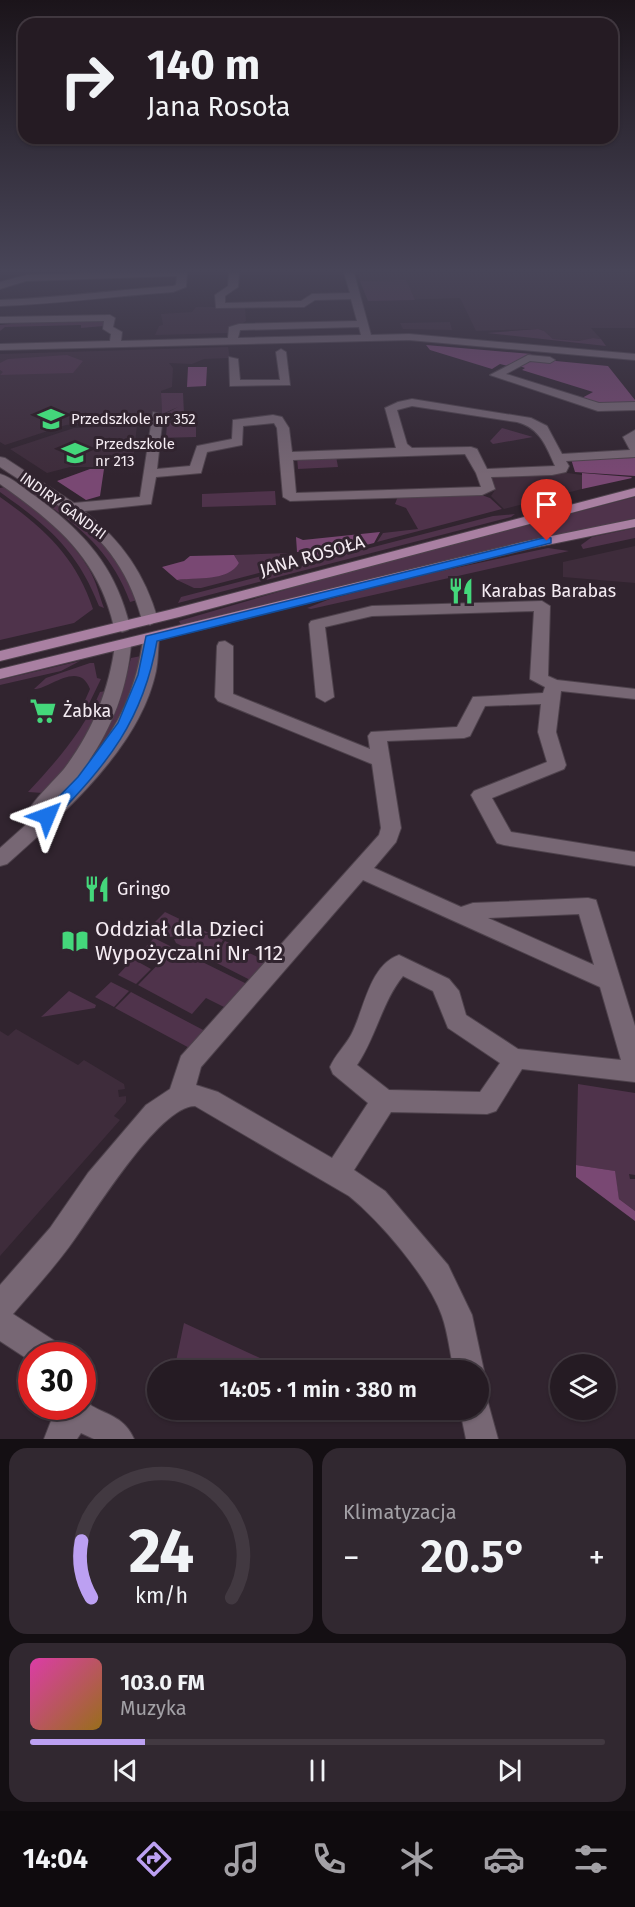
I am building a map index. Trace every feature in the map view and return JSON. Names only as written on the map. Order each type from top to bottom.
[{"type":"main road","name":"JANA ROSOŁA","points":[[0,656],[150,620],[635,492]]},
{"type":"main road","points":[[0,674],[151,639],[527,545],[635,523]]},
{"type":"main road","points":[[150,620],[151,639]]},
{"type":"main road","points":[[122,627],[123,645]]},
{"type":"street","points":[[0,346],[227,340]]},
{"type":"street","points":[[442,340],[487,342],[635,356]]},
{"type":"street","points":[[233,359],[234,384],[286,382],[281,352]]},
{"type":"street","points":[[635,368],[530,358],[496,375],[598,407],[635,406]]},
{"type":"street","points":[[408,451],[401,446],[391,408],[436,403],[472,414],[505,415],[538,425],[543,429],[560,464]]},
{"type":"street","points":[[70,508],[145,501],[157,415]]},
{"type":"street","points":[[150,473],[196,470],[201,449],[238,442],[237,424],[244,420],[278,420],[283,428],[290,497],[488,489],[483,473],[471,451],[286,456]]},
{"type":"street","points":[[635,435],[629,437],[635,448]]},
{"type":"street","points":[[483,473],[635,453]]},
{"type":"street","name":"INDIRY GANDHI","points":[[0,461],[102,532],[122,554],[141,586],[150,620]]},
{"type":"street","name":"INDIRY GANDHI","points":[[0,478],[51,514],[91,553],[110,585],[120,611],[122,627]]},
{"type":"street","points":[[325,698],[316,624],[372,611],[542,606],[538,679],[552,691]]},
{"type":"street","points":[[0,859],[83,780],[125,724],[144,675],[151,639]]},
{"type":"street","points":[[0,845],[50,798],[90,742],[118,684],[123,645]]},
{"type":"street","points":[[225,646],[224,697],[380,760]]},
{"type":"street","points":[[552,691],[546,732],[557,765],[481,795],[504,838],[635,859]]},
{"type":"street","points":[[181,1095],[190,1063],[391,831],[377,736],[464,732],[475,706],[482,700],[552,691],[635,694]]},
{"type":"street","points":[[359,870],[610,982]]},
{"type":"street","points":[[461,915],[473,911],[588,906],[635,1067]]},
{"type":"street","points":[[384,1101],[342,1067],[361,1040],[384,983],[399,964],[441,985],[447,991],[456,1021],[515,1060],[526,1059],[635,1072]]},
{"type":"street","points":[[337,1173],[384,1101],[396,1099],[487,1103],[515,1060]]},
{"type":"street","points":[[0,1306],[60,1238],[98,1182],[155,1113],[181,1095],[195,1095],[209,1100],[337,1173],[375,1200],[432,1267],[457,1315],[467,1360]]},
{"type":"street","points":[[0,1323],[29,1342]]},
{"type":"street","points":[[70,1420],[104,1427],[118,1439]]},
{"type":"street","points":[[478,1420],[482,1439]]},
{"type":"shaded area","points":[[552,340],[602,340],[606,346]]},
{"type":"shaded area","points":[[426,345],[532,354],[508,366],[500,364],[492,369],[430,350]]},
{"type":"shaded area","points":[[228,347],[230,358],[204,359],[192,364],[169,363],[173,368],[172,387],[161,391],[162,413],[103,415],[102,422],[66,425],[5,445],[0,442],[0,354]]},
{"type":"shaded area","points":[[67,355],[83,361],[73,373],[0,375],[3,372],[0,370],[0,363],[8,359]]},
{"type":"shaded area","points":[[535,359],[608,366],[635,400],[635,404],[605,405],[580,399],[593,392],[522,370],[525,368],[517,365]]},
{"type":"shaded area","points":[[188,367],[207,367],[206,386],[187,387]]},
{"type":"shaded area","points":[[161,393],[183,393],[184,414],[165,414],[178,407],[162,414]]},
{"type":"shaded area","points":[[196,422],[196,437],[158,438],[166,437],[167,423]]},
{"type":"shaded area","name":"Przedszkole nr 213","points":[[137,425],[133,461],[95,462],[94,467],[70,467],[47,473],[10,449],[74,428]]},
{"type":"shaded area","points":[[502,428],[533,437],[493,444],[490,441]]},
{"type":"shaded area","points":[[336,456],[338,467],[298,469],[297,457]]},
{"type":"shaded area","points":[[635,458],[635,476],[575,472],[571,459]]},
{"type":"shaded area","points":[[90,469],[104,469],[100,496],[86,500],[57,481]]},
{"type":"shaded area","points":[[568,473],[582,475],[582,489],[504,509],[491,496],[495,490],[489,475]]},
{"type":"shaded area","points":[[582,473],[631,477],[632,478],[582,489]]},
{"type":"shaded area","points":[[23,481],[81,521],[113,554],[137,600],[130,602],[121,581],[98,547],[69,520],[16,483]]},
{"type":"shaded area","points":[[5,487],[39,513],[73,546],[92,574],[104,608],[99,606],[71,554],[47,528],[0,492],[0,488]]},
{"type":"shaded area","points":[[275,491],[276,505],[202,507],[202,494]]},
{"type":"shaded area","points":[[476,493],[490,498],[502,509],[377,542],[383,533],[418,529],[406,508],[395,504],[398,496]]},
{"type":"shaded area","points":[[0,497],[31,520],[57,545],[77,574],[93,609],[74,623],[0,640]]},
{"type":"shaded area","points":[[635,497],[635,518],[402,572],[182,627],[179,621],[329,577]]},
{"type":"shaded area","points":[[515,514],[511,517],[178,603],[181,597],[493,516]]},
{"type":"shaded area","points":[[635,528],[635,538],[583,549],[581,545],[592,537]]},
{"type":"shaded area","points":[[380,532],[374,543],[310,559],[309,552],[297,552],[296,537],[303,540]]},
{"type":"shaded area","points":[[635,546],[635,583],[563,577],[563,562]]},
{"type":"shaded area","points":[[548,548],[569,551],[311,609],[307,608],[330,599],[418,576]]},
{"type":"shaded area","points":[[290,553],[280,554],[280,560],[294,559],[293,564],[201,588],[194,588],[177,580],[223,575],[239,563],[234,555]]},
{"type":"shaded area","points":[[234,555],[239,563],[234,569],[220,576],[177,580],[162,567],[184,561],[190,556]]},
{"type":"shaded area","points":[[141,656],[131,689],[118,718],[82,773],[79,772],[118,706],[131,658]]},
{"type":"shaded area","points":[[80,661],[61,671],[0,685],[0,680]]},
{"type":"shaded area","points":[[94,663],[97,678],[101,679],[84,714],[79,714],[90,689],[85,680],[79,676],[63,678],[34,689],[46,678]]},
{"type":"shaded area","points":[[106,691],[87,732],[63,770],[43,793],[28,792],[78,732],[100,692]]},
{"type":"shaded area","points":[[165,912],[209,933],[169,937],[150,927]]},
{"type":"shaded area","points":[[213,934],[223,940],[210,960],[176,943],[174,939]]},
{"type":"shaded area","points":[[154,938],[172,947],[158,962],[140,953]]},
{"type":"shaded area","points":[[225,941],[272,964],[256,983],[213,961]]},
{"type":"shaded area","points":[[174,948],[249,985],[228,1009],[206,998],[192,1014],[138,985]]},
{"type":"shaded area","points":[[133,959],[151,969],[136,984],[118,975]]},
{"type":"shaded area","points":[[111,982],[129,991],[114,1007],[95,997]]},
{"type":"shaded area","points":[[69,991],[96,1005],[95,1008],[41,1017]]},
{"type":"shaded area","points":[[131,992],[207,1032],[195,1051],[115,1008]]},
{"type":"shaded area","points":[[16,1029],[78,1065],[84,1060],[124,1084],[125,1089],[118,1090],[119,1097],[126,1096],[126,1102],[114,1116],[120,1120],[0,1256],[0,1031],[8,1036]]},
{"type":"shaded area","points":[[578,1084],[635,1093],[635,1175],[629,1174],[630,1179],[635,1179],[635,1211],[619,1199],[614,1171],[576,1165]]},
{"type":"shaded area","points":[[576,1165],[615,1171],[619,1199],[635,1211],[635,1221],[576,1177]]},
{"type":"shaded area","points":[[184,1323],[260,1358],[259,1360],[176,1360]]},
{"type":"place","name":"Przedszkole nr 352","points":[[51,419]]},
{"type":"place","name":"Przedszkole nr 213","points":[[75,453]]},
{"type":"place","name":"Karabas Barabas","points":[[461,591]]},
{"type":"place","name":"Żabka","points":[[43,711]]},
{"type":"place","name":"Gringo","points":[[97,889]]},
{"type":"place","name":"Oddział dla Dzieci Wypożyczalni Nr 112","points":[[75,941]]},
{"type":"route","points":[[47,816],[83,780],[125,724],[144,675],[151,639],[547,541]]}]
